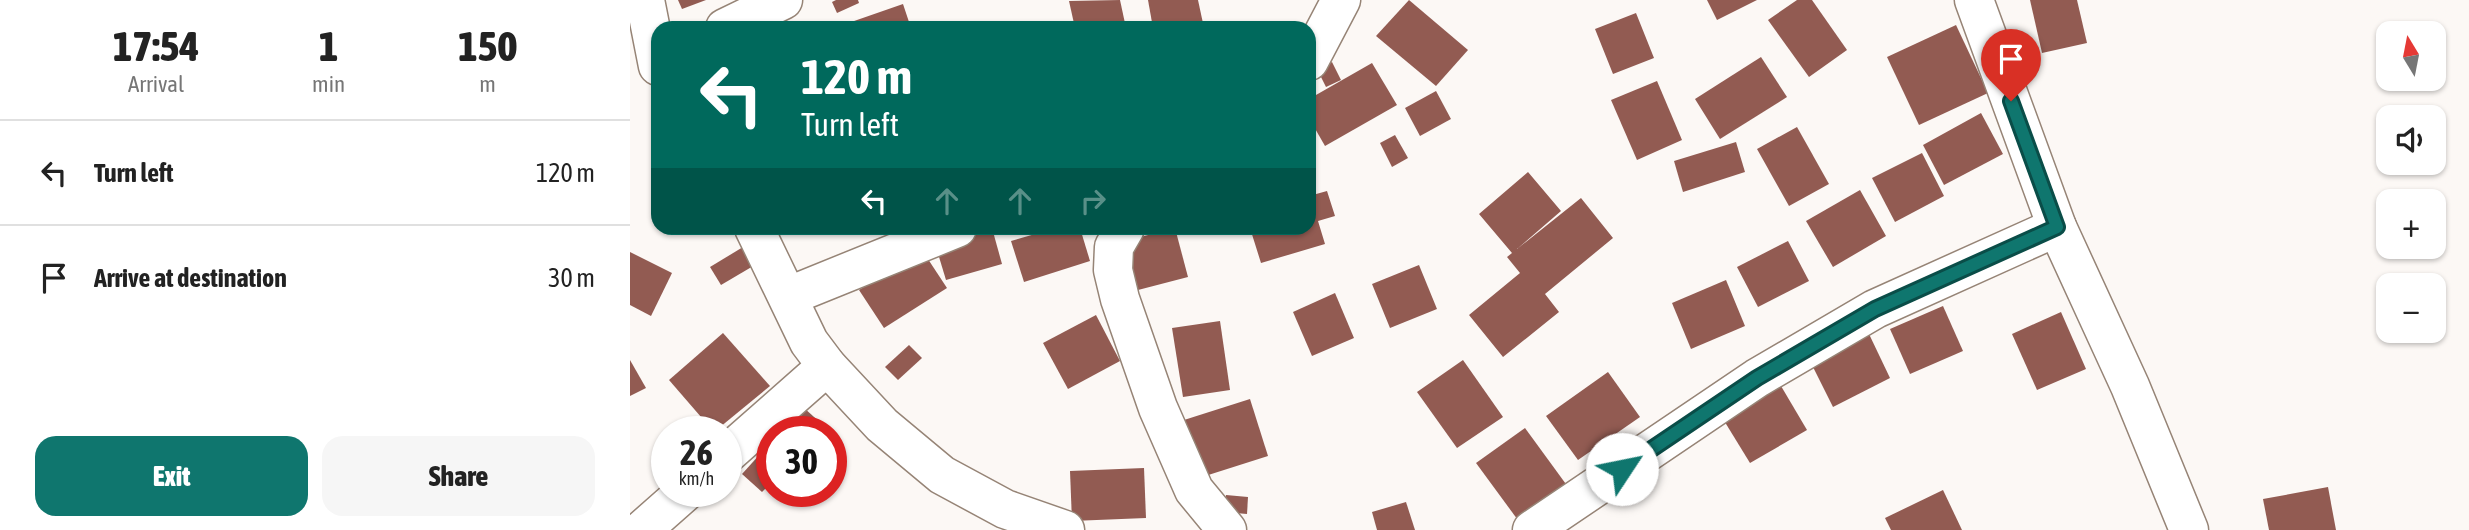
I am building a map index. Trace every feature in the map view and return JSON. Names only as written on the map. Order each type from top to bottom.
[{"type":"street","points":[[645,0],[651,30]]},
{"type":"street","points":[[740,21],[783,0]]},
{"type":"street","points":[[1316,48],[1341,0]]},
{"type":"street","points":[[1974,0],[2057,227],[2130,386],[2189,530]]},
{"type":"street","points":[[630,83],[651,70]]},
{"type":"street","points":[[1532,530],[1757,378],[1863,316],[2057,227]]},
{"type":"street","points":[[758,235],[809,342],[827,366],[882,425],[942,475],[1005,509],[1065,530]]},
{"type":"street","points":[[789,296],[940,235]]},
{"type":"street","points":[[1121,235],[1114,247],[1112,270],[1158,408],[1194,490],[1227,530]]},
{"type":"street","points":[[742,441],[827,366]]},
{"type":"street","points":[[642,530],[668,507]]},
{"type":"building","points":[[678,0],[706,0],[682,9]]},
{"type":"building","points":[[858,0],[859,3],[837,13],[832,2]]},
{"type":"building","points":[[1120,0],[1124,21],[1073,21],[1069,1]]},
{"type":"building","points":[[1148,0],[1198,0],[1202,21],[1152,21]]},
{"type":"building","points":[[1409,0],[1468,50],[1436,86],[1376,36]]},
{"type":"building","points":[[1707,0],[1757,0],[1717,20]]},
{"type":"building","points":[[1797,0],[1812,0],[1847,50],[1809,77],[1768,20]]},
{"type":"building","points":[[2030,0],[2077,0],[2087,43],[2042,53]]},
{"type":"building","points":[[903,4],[909,21],[854,21]]},
{"type":"building","points":[[1636,13],[1654,58],[1613,74],[1595,29]]},
{"type":"building","points":[[1956,25],[1988,93],[1919,125],[1887,57]]},
{"type":"building","points":[[1761,57],[1787,97],[1720,139],[1695,99]]},
{"type":"building","points":[[1332,62],[1341,80],[1326,87],[1317,69]]},
{"type":"building","points":[[1372,63],[1397,105],[1325,146],[1316,130],[1316,95]]},
{"type":"building","points":[[1657,81],[1682,140],[1637,160],[1611,100]]},
{"type":"building","points":[[1436,91],[1451,119],[1420,136],[1405,108]]},
{"type":"building","points":[[1981,113],[2003,154],[1944,185],[1923,145]]},
{"type":"building","points":[[1797,127],[1829,184],[1789,206],[1757,149]]},
{"type":"building","points":[[1395,135],[1408,158],[1392,167],[1380,143]]},
{"type":"building","points":[[1736,142],[1745,172],[1683,192],[1674,161]]},
{"type":"building","points":[[1922,153],[1944,196],[1895,222],[1872,178]]},
{"type":"building","points":[[1528,172],[1561,211],[1517,249],[1581,198],[1613,238],[1545,294],[1559,312],[1503,357],[1469,315],[1520,273],[1507,257],[1512,253],[1479,214]]},
{"type":"building","points":[[1860,190],[1886,236],[1833,267],[1806,221]]},
{"type":"building","points":[[1327,191],[1335,216],[1318,221],[1325,244],[1261,263],[1252,235],[1316,235],[1316,194]]},
{"type":"building","points":[[994,235],[1002,264],[946,280],[933,237]]},
{"type":"building","points":[[1032,235],[1082,235],[1090,261],[1024,282],[1011,241]]},
{"type":"building","points":[[1148,235],[1177,235],[1188,277],[1138,290],[1125,241]]},
{"type":"building","points":[[1788,241],[1809,281],[1758,307],[1737,267]]},
{"type":"building","points":[[748,244],[760,262],[721,285],[710,267]]},
{"type":"building","points":[[922,250],[947,288],[884,328],[859,290]]},
{"type":"building","points":[[630,252],[672,273],[651,316],[630,305]]},
{"type":"building","points":[[1419,265],[1437,309],[1390,328],[1372,284]]},
{"type":"building","points":[[1726,280],[1745,326],[1691,349],[1672,303]]},
{"type":"building","points":[[1335,293],[1354,338],[1312,356],[1293,312]]},
{"type":"building","points":[[1943,306],[1963,351],[1910,374],[1890,329]]},
{"type":"building","points":[[2061,312],[2086,369],[2037,390],[2012,334]]},
{"type":"building","points":[[1096,315],[1120,361],[1068,389],[1043,343]]},
{"type":"building","points":[[1220,321],[1230,390],[1183,397],[1172,328]]},
{"type":"building","points":[[723,333],[770,386],[733,416],[700,416],[669,380]]},
{"type":"building","points":[[1869,334],[1890,378],[1833,407],[1811,363]]},
{"type":"building","points":[[909,345],[922,358],[898,380],[885,367]]},
{"type":"building","points":[[630,360],[646,388],[630,396]]},
{"type":"building","points":[[1463,360],[1503,417],[1457,448],[1417,392]]},
{"type":"building","points":[[1608,372],[1640,417],[1578,460],[1546,416]]},
{"type":"building","points":[[1781,386],[1807,430],[1750,463],[1723,419]]},
{"type":"building","points":[[794,399],[813,416],[787,416]]},
{"type":"building","points":[[1250,399],[1268,456],[1202,477],[1184,420]]},
{"type":"building","points":[[1525,428],[1571,491],[1523,527],[1476,463]]},
{"type":"building","points":[[756,459],[756,487],[742,474]]},
{"type":"building","points":[[1144,468],[1146,518],[1072,521],[1070,471]]},
{"type":"building","points":[[2328,487],[2336,530],[2269,530],[2263,499]]},
{"type":"building","points":[[1943,490],[1962,530],[1891,530],[1885,518]]},
{"type":"building","points":[[1226,495],[1248,497],[1247,514],[1224,512]]},
{"type":"building","points":[[1406,502],[1415,530],[1377,530],[1372,512]]},
{"type":"route","points":[[1622,469],[1757,378],[1875,309],[2057,227],[2011,101]]}]
